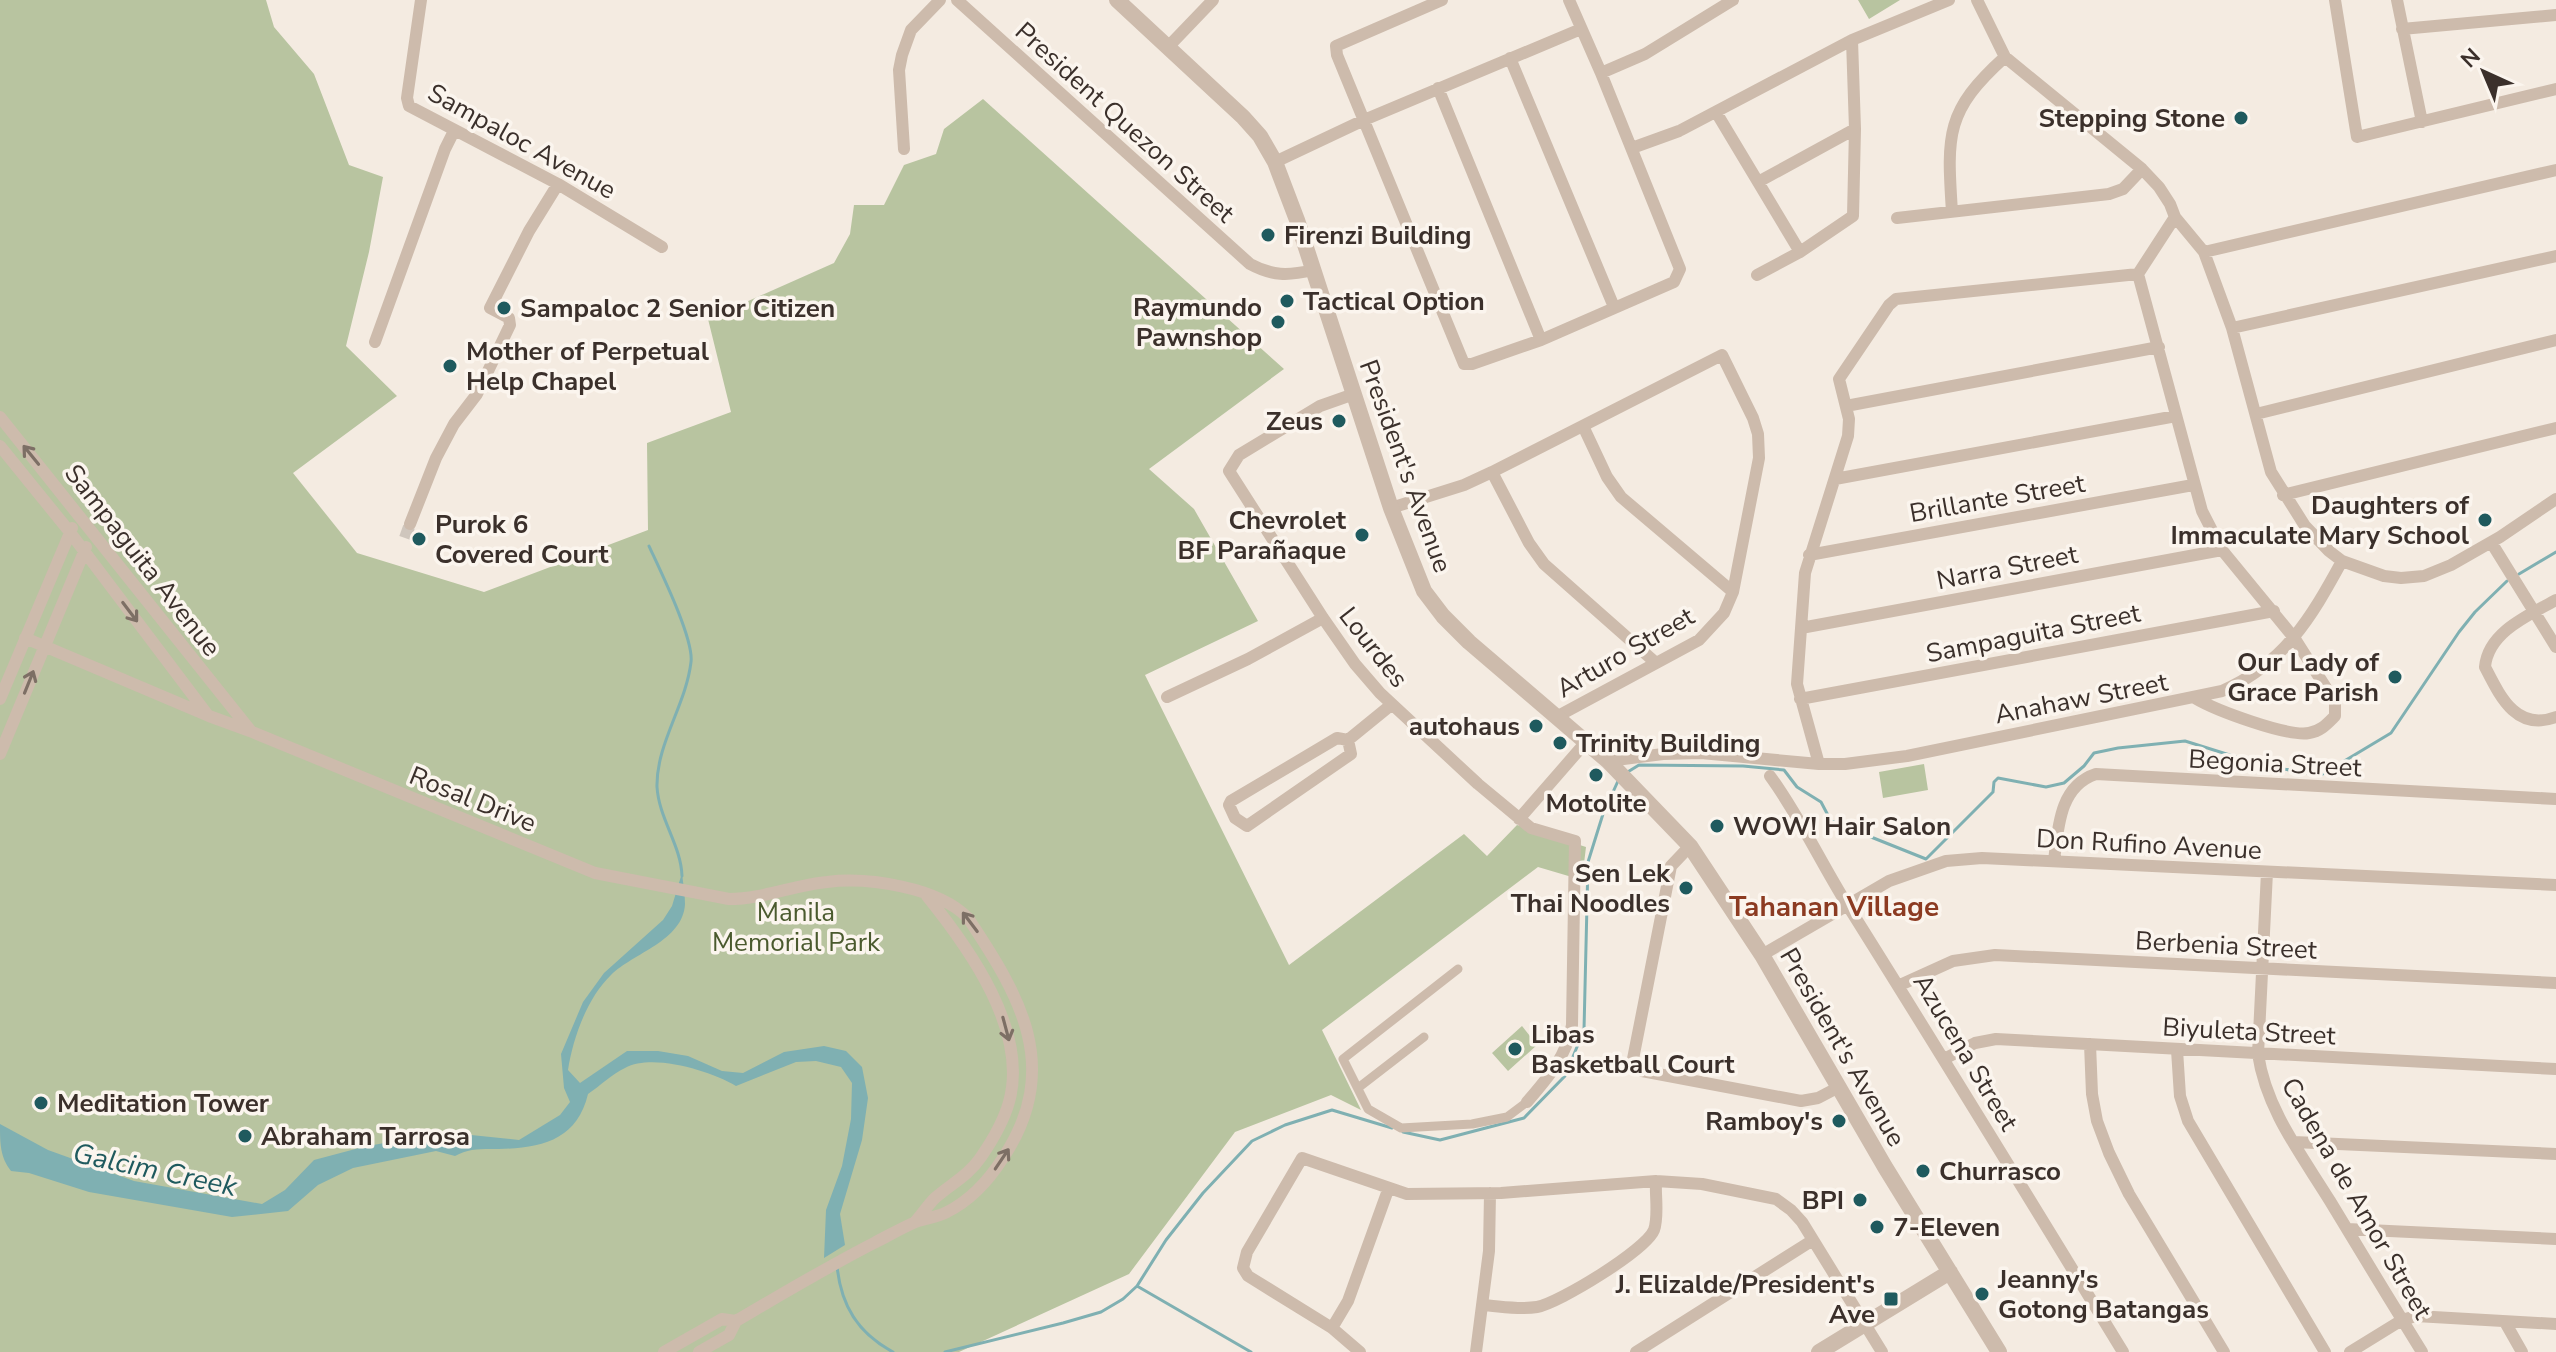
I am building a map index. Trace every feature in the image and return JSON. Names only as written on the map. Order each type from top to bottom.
[{"type":"street","name":"Sampaloc Avenue","points":[[421,0],[407,98],[409,106],[558,184],[662,247]]},
{"type":"street","points":[[904,149],[899,70],[902,55],[911,30],[940,0]]},
{"type":"street","name":"President Quezon Street","points":[[957,0],[1250,264],[1269,274],[1291,276],[1313,270]]},
{"type":"street","name":"President's Avenue","points":[[1117,0],[1243,117],[1260,136],[1275,162],[1391,508],[1424,591],[1469,642],[1613,766],[1690,846],[1762,955],[1999,1352]]},
{"type":"street","points":[[1168,47],[1213,0]]},
{"type":"street","points":[[1442,0],[1336,46],[1337,55],[1464,364],[1541,340],[1674,282],[1679,276],[1680,269],[1632,148],[1569,0]]},
{"type":"street","points":[[1601,73],[1645,54],[1733,0]]},
{"type":"street","points":[[1632,148],[1680,131],[1852,40],[1949,0]]},
{"type":"street","points":[[1977,0],[2005,57],[2142,169],[2165,195],[2175,217],[2204,252],[2232,328],[2271,472],[2283,495],[2316,539],[2342,561],[2384,576],[2424,576],[2451,565],[2491,542],[2556,499]]},
{"type":"street","points":[[2335,0],[2357,137],[2556,89]]},
{"type":"street","points":[[2397,0],[2422,122]]},
{"type":"street","points":[[2402,29],[2556,15]]},
{"type":"street","points":[[1275,162],[1364,120],[1581,29]]},
{"type":"street","points":[[1757,275],[1800,252],[1853,216],[1855,129],[1852,40]]},
{"type":"street","points":[[1952,212],[1948,158],[1951,134],[1975,84],[2005,57]]},
{"type":"street","points":[[1510,58],[1614,307]]},
{"type":"street","points":[[1438,88],[1541,340]]},
{"type":"street","points":[[1716,112],[1800,252]]},
{"type":"street","points":[[1758,182],[1855,129]]},
{"type":"street","points":[[375,342],[454,131]]},
{"type":"street","points":[[1897,218],[2109,194],[2123,189],[2142,169]]},
{"type":"street","points":[[2204,252],[2556,170]]},
{"type":"street","points":[[410,524],[442,445],[477,394],[510,325],[507,316],[490,308],[558,184]]},
{"type":"street","points":[[2175,217],[2138,274],[2193,485],[2222,550],[2295,639],[2335,702],[2335,716],[2321,729],[2306,734],[2225,712],[2195,698]]},
{"type":"street","points":[[2232,328],[2556,256]]},
{"type":"street","points":[[1819,764],[1797,684],[1809,555],[1848,436],[1846,406],[1839,379],[1896,299],[2138,274]]},
{"type":"street","points":[[2256,414],[2556,340]]},
{"type":"street","points":[[1846,406],[2159,347]]},
{"type":"street","name":"Arturo Street","points":[[1558,716],[1699,640],[1724,613],[1733,592],[1759,458],[1758,434],[1722,355],[1583,426]]},
{"type":"street","name":"Lourdes","points":[[1354,394],[1320,406],[1239,455],[1229,471],[1323,618],[1355,664],[1391,705],[1531,828],[1575,841],[1570,1037],[1555,1068],[1527,1102]]},
{"type":"street","points":[[1835,479],[2176,416]]},
{"type":"street","name":"Sampaguita Avenue","points":[[0,417],[250,731]]},
{"type":"street","points":[[1391,508],[1464,485],[1583,426],[1607,477],[1621,497],[1733,592]]},
{"type":"street","points":[[2283,495],[2556,428]]},
{"type":"street","name":"Sampaguita Avenue","points":[[0,446],[69,531],[209,716]]},
{"type":"street","points":[[1492,472],[1529,543],[1544,564],[1656,663]]},
{"type":"street","name":"Brillante Street","points":[[1809,555],[2193,485]]},
{"type":"street","points":[[0,699],[69,531],[82,517]]},
{"type":"street","points":[[0,754],[83,550],[97,536]]},
{"type":"street","points":[[2491,542],[2556,647]]},
{"type":"street","name":"Narra Street","points":[[1801,628],[2222,550]]},
{"type":"street","name":"Anahaw Street","points":[[1613,766],[1641,756],[1701,753],[1845,764],[1907,756],[2222,691],[2244,682],[2295,639],[2342,561]]},
{"type":"street","points":[[2556,600],[2515,624],[2495,641],[2485,667],[2510,709],[2534,720],[2556,717]]},
{"type":"street","name":"Sampaguita Street","points":[[1800,699],[2274,611]]},
{"type":"street","points":[[1167,697],[1248,659],[1323,618]]},
{"type":"street","name":"Rosal Drive","points":[[25,638],[595,873],[729,899],[747,899],[825,882],[861,880],[900,886],[925,894],[945,909]]},
{"type":"street","points":[[1348,740],[1351,754],[1325,774],[1247,826],[1235,818],[1229,805],[1231,801],[1337,738],[1348,740],[1391,705]]},
{"type":"street","points":[[1519,819],[1586,742]]},
{"type":"street","name":"Begonia Street","points":[[2054,861],[2059,820],[2066,800],[2077,785],[2096,774],[2556,799]]},
{"type":"street","name":"Azucena Street","points":[[1770,776],[1794,809],[1847,903],[2123,1352]]},
{"type":"street","points":[[1690,846],[1671,866],[1633,1059],[1636,1067],[1642,1071],[1801,1101],[1818,1098],[1839,1087]]},
{"type":"street","name":"Don Rufino Avenue","points":[[1762,955],[1889,881],[1946,861],[1982,858],[2556,885]]},
{"type":"street","name":"Cadena de Amor Street","points":[[2267,872],[2258,1054],[2261,1076],[2270,1102],[2422,1352]]},
{"type":"street","points":[[915,1222],[934,1200],[962,1179],[980,1159],[1009,1101],[1012,1063],[1002,1015],[945,909]]},
{"type":"street","points":[[699,1352],[729,1335],[736,1321],[821,1272],[915,1222],[946,1213],[981,1187],[1013,1144],[1027,1108],[1034,1060],[1029,1031],[1020,1005],[968,918],[945,909]]},
{"type":"street","name":"Berbenia Street","points":[[1900,985],[1953,961],[1995,955],[2556,983]]},
{"type":"street","points":[[1458,969],[1343,1059],[1368,1109],[1401,1128],[1472,1124],[1507,1117],[1527,1102]]},
{"type":"street","points":[[1358,1088],[1424,1037]]},
{"type":"street","name":"Biyuleta Street","points":[[1944,1059],[1975,1043],[1996,1039],[2556,1069]]},
{"type":"street","points":[[2090,1044],[2092,1094],[2097,1121],[2109,1153],[2129,1194],[2224,1352]]},
{"type":"street","points":[[2177,1050],[2180,1096],[2188,1121],[2325,1352]]},
{"type":"street","points":[[2294,1142],[2556,1154]]},
{"type":"street","points":[[1360,1352],[1332,1328],[1248,1276],[1243,1268],[1247,1252],[1302,1158],[1407,1194],[1490,1193],[1656,1181],[1702,1184],[1776,1199],[1791,1210],[1813,1240],[1882,1352]]},
{"type":"street","points":[[1482,1305],[1539,1307],[1632,1255],[1649,1240],[1655,1227],[1656,1181]]},
{"type":"street","points":[[1332,1328],[1348,1301],[1388,1190]]},
{"type":"street","points":[[1476,1352],[1489,1251],[1490,1193]]},
{"type":"street","points":[[2347,1229],[2556,1239]]},
{"type":"street","points":[[1636,1352],[1813,1240]]},
{"type":"street","points":[[1819,1352],[1950,1272]]},
{"type":"street","points":[[2350,1352],[2402,1320],[2416,1316],[2556,1324]]},
{"type":"street","points":[[664,1352],[722,1319],[736,1321]]},
{"type":"street","points":[[2505,1322],[2522,1352]]},
{"type":"green space","name":"Manila Memorial Park","points":[[0,0],[266,0],[274,27],[314,74],[349,165],[383,177],[346,346],[397,396],[293,473],[357,553],[484,592],[648,530],[647,443],[731,412],[708,319],[834,263],[850,234],[854,205],[884,205],[904,165],[936,154],[944,129],[983,99],[1284,369],[1149,469],[1194,509],[1258,621],[1145,675],[1289,965],[1464,834],[1487,856],[1517,825],[1586,847],[1582,880],[1538,867],[1322,1030],[1361,1110],[1331,1095],[1235,1132],[1129,1274],[959,1352],[0,1352]]},
{"type":"green space","points":[[1858,0],[1900,0],[1869,19]]},
{"type":"green space","points":[[1924,764],[1928,790],[1883,798],[1879,772]]},
{"type":"green space","name":"Libas Basketball Court","points":[[1522,1026],[1537,1045],[1508,1071],[1492,1053]]},
{"type":"water","points":[[682,873],[685,904],[676,928],[656,945],[620,967],[602,984],[582,1019],[568,1070],[580,1083],[627,1051],[658,1051],[688,1056],[722,1071],[743,1073],[784,1052],[824,1046],[846,1051],[862,1067],[868,1098],[862,1140],[840,1214],[845,1245],[824,1258],[826,1210],[842,1166],[851,1119],[852,1083],[841,1067],[816,1061],[796,1062],[736,1086],[681,1066],[650,1062],[637,1064],[620,1071],[588,1094],[576,1122],[556,1138],[530,1146],[476,1150],[455,1156],[436,1151],[353,1168],[318,1185],[288,1211],[232,1217],[89,1192],[29,1173],[11,1171],[5,1160],[0,1124],[48,1150],[134,1181],[262,1204],[285,1190],[314,1160],[363,1147],[442,1132],[519,1140],[560,1115],[570,1102],[564,1088],[561,1054],[583,1002],[604,973],[663,920],[672,906]]},
{"type":"waterway","points":[[649,546],[675,604],[691,651],[688,678],[661,755],[657,787],[682,876]]},
{"type":"waterway","name":"Galcim Creek","points":[[2519,574],[2556,552]]},
{"type":"waterway","name":"Galcim Creek","points":[[1626,773],[1639,765],[1743,766],[1784,770],[1797,787],[1821,802],[1831,821],[1926,859],[1993,792],[1994,782],[1998,778],[2046,787],[2064,783],[2094,753],[2185,741],[2265,766],[2321,775],[2391,733],[2459,632],[2507,581]]},
{"type":"waterway","name":"Galcim Creek","points":[[1403,1132],[1440,1140],[1524,1118],[1565,1076],[1584,1030],[1588,862],[1603,814],[1618,781]]},
{"type":"waterway","name":"Galcim Creek","points":[[945,1352],[1101,1312],[1123,1299],[1137,1286],[1166,1240],[1203,1193],[1252,1141],[1285,1125],[1332,1110],[1392,1128]]},
{"type":"waterway","name":"Galcim Creek","points":[[837,1266],[843,1294],[853,1317],[870,1336],[893,1352]]},
{"type":"waterway","name":"Galcim Creek","points":[[1137,1286],[1251,1352]]},
{"type":"tunnel","points":[[405,538],[410,524]]},
{"type":"place","name":"Stepping Stone","points":[[2241,118]]},
{"type":"place","name":"Firenzi Building","points":[[1268,235]]},
{"type":"place","name":"Tactical Option","points":[[1287,301]]},
{"type":"place","name":"Sampaloc 2 Senior Citizen","points":[[504,308]]},
{"type":"place","name":"Raymundo Pawnshop","points":[[1278,322]]},
{"type":"place","name":"Mother of Perpetual Help Chapel","points":[[450,366]]},
{"type":"place","name":"Zeus","points":[[1339,421]]},
{"type":"place","name":"Daughters of Immaculate Mary School","points":[[2485,520]]},
{"type":"place","name":"Chevrolet BF Parañaque","points":[[1362,535]]},
{"type":"place","name":"Purok 6 Covered Court","points":[[419,539]]},
{"type":"place","name":"Our Lady of Grace Parish","points":[[2395,677]]},
{"type":"place","name":"autohaus","points":[[1536,726]]},
{"type":"place","name":"Trinity Building","points":[[1560,743]]},
{"type":"place","name":"Motolite","points":[[1596,775]]},
{"type":"place","name":"WOW! Hair Salon","points":[[1717,826]]},
{"type":"place","name":"Sen Lek Thai Noodles","points":[[1686,888]]},
{"type":"place","name":"Libas Basketball Court","points":[[1515,1049]]},
{"type":"place","name":"Meditation Tower","points":[[41,1103]]},
{"type":"place","name":"Ramboy's","points":[[1839,1121]]},
{"type":"place","name":"Abraham Tarrosa","points":[[245,1136]]},
{"type":"place","name":"Churrasco","points":[[1923,1171]]},
{"type":"place","name":"BPI","points":[[1860,1200]]},
{"type":"place","name":"7-Eleven","points":[[1877,1227]]},
{"type":"place","name":"Jeanny's Gotong Batangas","points":[[1982,1294]]},
{"type":"place","name":"J. Elizalde/President's Ave","points":[[1891,1299]]},
{"type":"district","name":"Tahanan Village","points":[[1834,906]]}]
